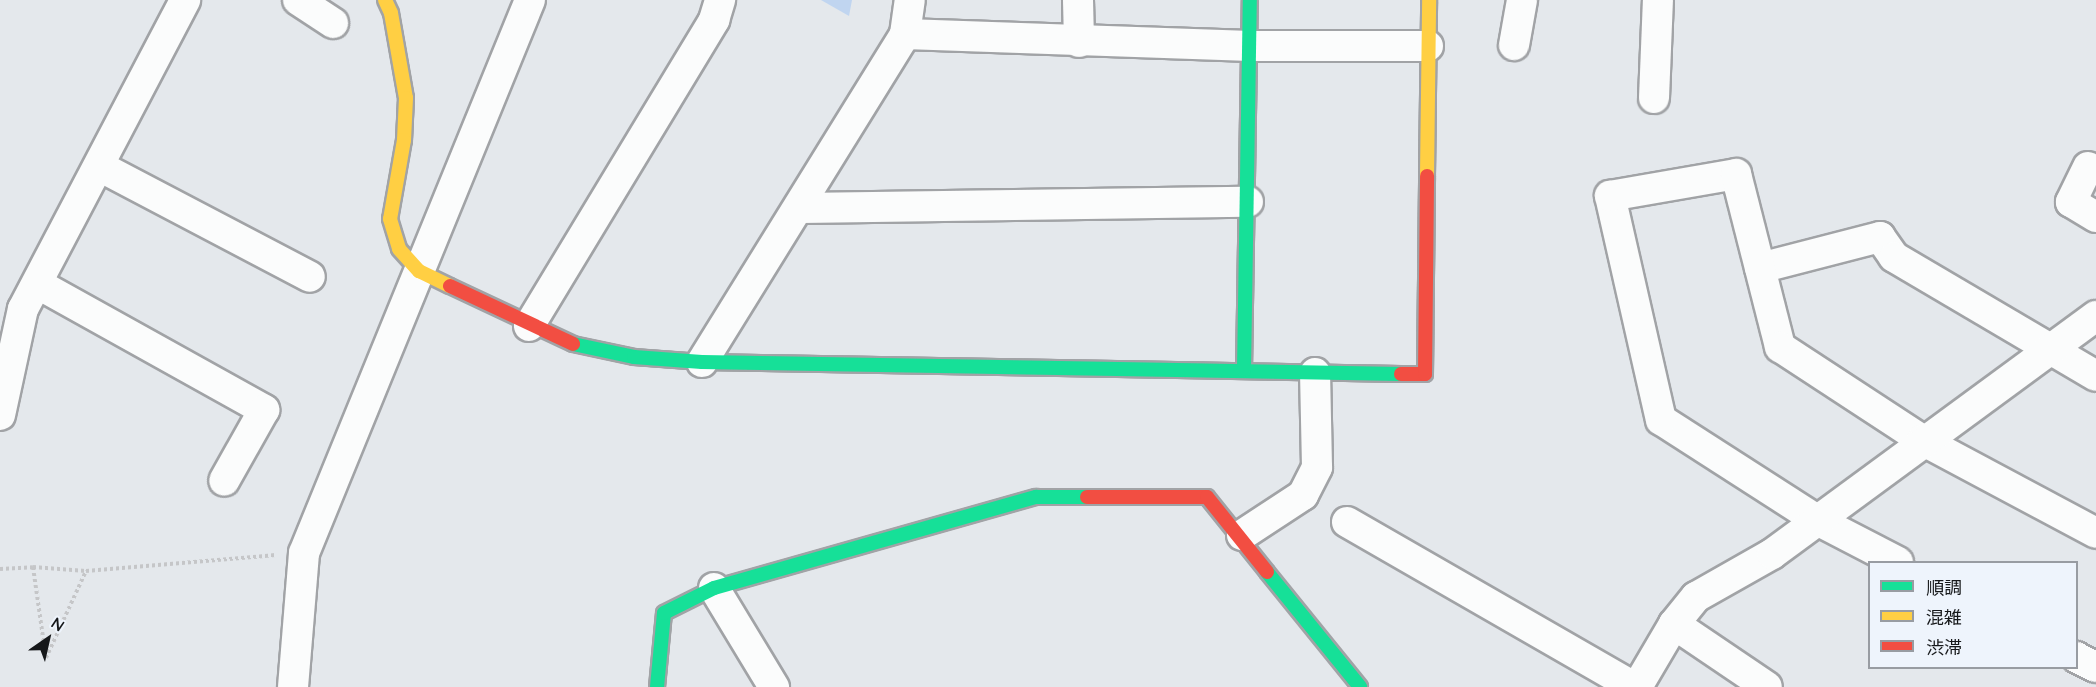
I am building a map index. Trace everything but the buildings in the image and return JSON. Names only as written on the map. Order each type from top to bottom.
[{"type":"street","points":[[0,415],[20,296],[99,166],[185,0]]},
{"type":"street","points":[[298,0],[333,23]]},
{"type":"street","points":[[385,0],[391,13],[406,98],[404,140],[390,219],[399,249],[419,271],[563,342],[634,357],[702,362],[1425,374],[1429,0]]},
{"type":"street","points":[[293,687],[304,553],[530,0]]},
{"type":"street","points":[[529,326],[714,20],[720,0]]},
{"type":"street","points":[[702,362],[905,34],[910,0]]},
{"type":"street","points":[[1078,0],[1079,42]]},
{"type":"street","points":[[1244,370],[1250,0]]},
{"type":"street","points":[[1514,45],[1522,0]]},
{"type":"street","points":[[1654,98],[1658,0]]},
{"type":"street","points":[[905,34],[1079,42],[1251,46],[1428,46]]},
{"type":"street","points":[[99,166],[310,277]]},
{"type":"street","points":[[2088,167],[2071,202],[2096,217]]},
{"type":"street","points":[[1896,561],[1817,520],[1661,420],[1610,196],[1736,174],[1780,347],[1922,440],[2096,533]]},
{"type":"street","points":[[799,208],[1248,202]]},
{"type":"street","points":[[1760,268],[1880,237],[1894,257],[2096,376]]},
{"type":"street","points":[[20,296],[264,410],[224,481]]},
{"type":"street","points":[[1347,522],[1636,687],[1674,624],[1696,597],[1772,554],[1922,440],[2096,316]]},
{"type":"street","points":[[1242,535],[1303,495],[1317,467],[1315,373]]},
{"type":"street","points":[[657,687],[663,613],[714,588],[1036,497],[1207,497],[1242,535],[1360,687]]},
{"type":"street","points":[[714,588],[774,687]]},
{"type":"street","points":[[1674,624],[1767,687]]},
{"type":"street","points":[[2078,658],[2096,667]]},
{"type":"path","points":[[0,569],[33,567],[86,571],[304,553]]},
{"type":"path","points":[[33,567],[46,658],[86,571]]},
{"type":"shaded area","points":[[821,0],[852,0],[849,16]]},
{"type":"traffic: fast","points":[[1244,370],[1250,0]]},
{"type":"traffic: fast","points":[[573,344],[634,357],[702,362],[1401,374]]},
{"type":"traffic: fast","points":[[657,687],[664,613],[714,588],[1036,497],[1087,497]]},
{"type":"traffic: fast","points":[[1267,572],[1360,687]]},
{"type":"traffic: slow","points":[[385,0],[391,13],[406,98],[404,140],[390,219],[399,249],[419,271],[450,286]]},
{"type":"traffic: slow","points":[[1427,176],[1429,0]]},
{"type":"traffic: jam","points":[[1401,374],[1425,374],[1427,176]]},
{"type":"traffic: jam","points":[[450,286],[573,344]]},
{"type":"traffic: jam","points":[[1087,497],[1207,497],[1267,572]]}]
